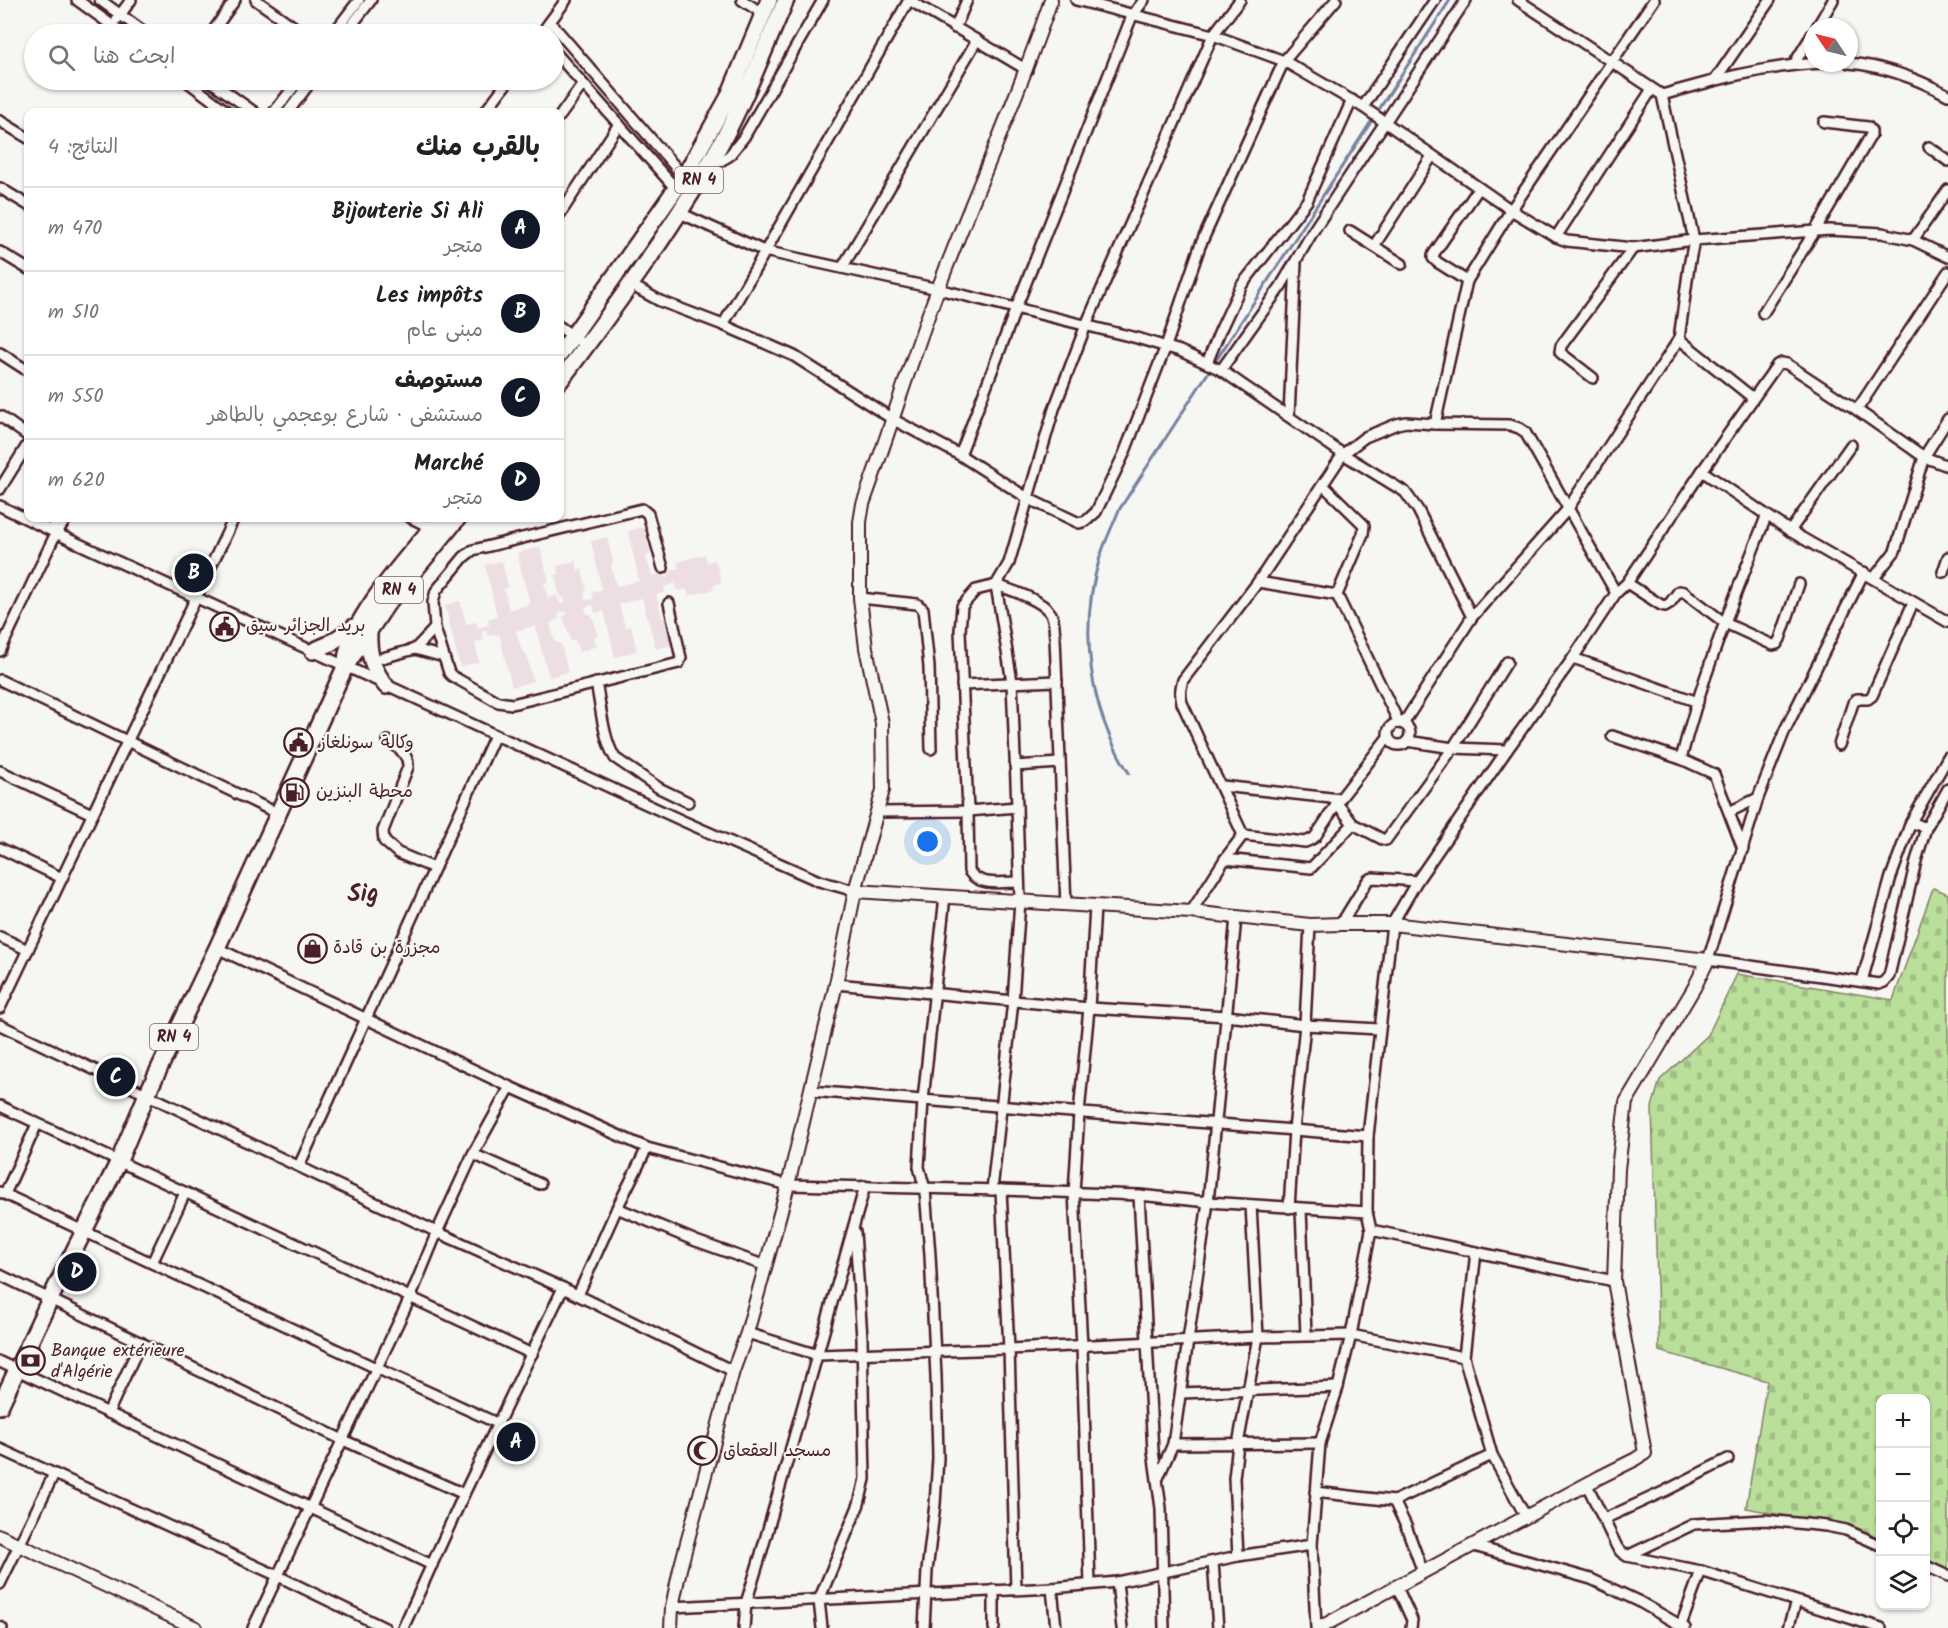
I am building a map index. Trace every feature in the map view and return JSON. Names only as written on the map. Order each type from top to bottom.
[{"type":"main road","name":"RN 4","points":[[564,376],[631,285],[680,213],[744,97],[786,0]]},
{"type":"main road","name":"RN 4","points":[[564,345],[680,183],[728,98],[766,7]]},
{"type":"main road","name":"RN 4","points":[[0,1406],[118,1163],[147,1094],[217,948],[364,627],[389,581],[435,522]]},
{"type":"main road","name":"RN 4","points":[[364,627],[387,604],[455,522]]},
{"type":"main road","points":[[313,651],[364,627],[371,661],[386,686]]},
{"type":"street","points":[[77,0],[109,24]]},
{"type":"street","points":[[100,0],[133,24]]},
{"type":"street","points":[[113,24],[131,0]]},
{"type":"street","points":[[218,24],[235,0]]},
{"type":"street","points":[[256,0],[290,24]]},
{"type":"street","points":[[340,24],[358,0]]},
{"type":"street","points":[[353,24],[371,0]]},
{"type":"street","points":[[550,22],[566,0]]},
{"type":"street","points":[[742,0],[766,7]]},
{"type":"street","points":[[705,170],[729,156],[744,137],[823,0]]},
{"type":"street","points":[[723,325],[909,0],[1027,70]]},
{"type":"street","points":[[955,28],[966,0]]},
{"type":"street","points":[[670,1628],[680,1569],[733,1371],[747,1333],[788,1185],[836,984],[855,891],[883,790],[882,723],[866,648],[860,598],[860,522],[863,504],[938,289],[1027,70],[1051,0]]},
{"type":"street","points":[[1076,0],[1213,35],[1284,61],[1363,107],[1511,210],[1556,237],[1568,241],[1633,249],[1694,240],[1830,230],[1882,233],[1913,240],[1948,257]]},
{"type":"street","points":[[960,455],[1132,16],[1144,0]]},
{"type":"street","points":[[1016,1589],[1009,1349],[997,1190],[1001,1107],[1013,1000],[1020,902],[1012,682],[996,585],[1009,562],[1054,409],[1086,325],[1213,35],[1240,0]]},
{"type":"street","points":[[631,285],[660,301],[723,325],[794,357],[894,420],[960,455],[1029,499],[1079,523],[1086,521],[1096,512],[1124,454],[1166,346],[1200,246],[1284,61],[1336,0]]},
{"type":"street","points":[[1363,107],[1435,0]]},
{"type":"street","points":[[1221,370],[1281,286],[1315,228],[1466,0]]},
{"type":"street","points":[[1244,835],[1305,842],[1315,837],[1338,801],[1388,737],[1390,727],[1401,723],[1472,617],[1567,510],[1679,339],[1694,240],[1662,95],[1518,0]]},
{"type":"street","points":[[1533,10],[1540,0]]},
{"type":"street","points":[[1435,424],[1467,281],[1511,210],[1654,0]]},
{"type":"street","points":[[1715,80],[1770,0]]},
{"type":"street","points":[[1822,18],[1833,0]]},
{"type":"street","points":[[564,38],[610,92],[680,183]]},
{"type":"street","points":[[842,268],[976,40]]},
{"type":"street","points":[[1794,64],[1804,48]]},
{"type":"street","points":[[564,62],[619,124],[680,183]]},
{"type":"street","points":[[1662,95],[1715,80],[1804,64]]},
{"type":"street","points":[[1858,64],[1899,72],[1948,95]]},
{"type":"street","points":[[564,110],[583,84]]},
{"type":"street","points":[[1556,237],[1652,89]]},
{"type":"street","points":[[198,90],[223,108]]},
{"type":"street","points":[[222,90],[248,108]]},
{"type":"street","points":[[277,108],[291,90]]},
{"type":"street","points":[[291,108],[304,90]]},
{"type":"street","points":[[488,108],[502,90]]},
{"type":"street","points":[[599,102],[610,92]]},
{"type":"street","points":[[1207,363],[1241,286],[1307,201],[1352,100]]},
{"type":"street","points":[[0,121],[24,136]]},
{"type":"street","points":[[1763,313],[1815,231],[1871,131],[1868,128],[1824,122]]},
{"type":"street","points":[[564,208],[619,124]]},
{"type":"street","points":[[1929,147],[1948,161]]},
{"type":"street","points":[[1374,246],[1432,156]]},
{"type":"street","points":[[0,188],[24,203]]},
{"type":"street","points":[[1467,281],[1435,260],[1433,255],[1479,188]]},
{"type":"street","points":[[1913,240],[1948,190]]},
{"type":"street","points":[[680,213],[764,251],[938,289],[1086,325],[1166,346],[1221,370],[1343,454],[1405,492],[1413,501],[1472,617]]},
{"type":"street","points":[[1350,231],[1402,264]]},
{"type":"street","points":[[1593,378],[1560,352],[1561,345],[1633,249]]},
{"type":"street","points":[[0,252],[24,266]]},
{"type":"street","points":[[1289,416],[1296,260]]},
{"type":"street","points":[[1857,410],[1948,272]]},
{"type":"street","points":[[1679,339],[1753,398]]},
{"type":"street","points":[[564,345],[582,351]]},
{"type":"street","points":[[0,353],[24,369]]},
{"type":"street","points":[[1864,572],[1785,730],[1758,798],[1708,960],[1694,988],[1626,1102],[1618,1169],[1614,1281],[1645,1452],[1474,1546],[1317,1628],[1312,1545],[1320,1443],[1338,1387],[1351,1335],[1371,1230],[1368,1212],[1368,1136],[1392,924],[1417,881],[1507,750],[1616,593],[1627,583],[1702,471],[1778,365],[1787,364],[1924,457],[1948,466]]},
{"type":"street","points":[[0,416],[24,433]]},
{"type":"street","points":[[1874,578],[1895,551],[1924,457],[1948,419]]},
{"type":"street","points":[[1244,835],[1182,703],[1180,687],[1258,582],[1343,454],[1365,437],[1406,422],[1510,425],[1519,428],[1525,432],[1567,510],[1616,593]]},
{"type":"street","points":[[1790,531],[1851,445]]},
{"type":"street","points":[[0,489],[24,450]]},
{"type":"street","points":[[1702,471],[1766,517],[1948,622]]},
{"type":"street","points":[[1323,485],[1364,525],[1363,534],[1337,595],[1401,723],[1409,731],[1407,741]]},
{"type":"street","points":[[0,506],[24,518]]},
{"type":"street","points":[[663,568],[648,514],[642,509],[472,550],[434,597],[435,628],[449,673],[452,676],[501,703],[512,704],[679,663],[681,658],[669,603]]},
{"type":"street","points":[[1681,759],[1725,623],[1766,517]]},
{"type":"street","points":[[33,522],[386,686],[787,867],[819,881],[855,891],[1191,912],[1310,926],[1392,924],[1708,960],[1879,984],[1889,976],[1926,828],[1948,789]]},
{"type":"street","points":[[53,522],[56,533]]},
{"type":"street","points":[[0,651],[56,533],[64,522]]},
{"type":"street","points":[[0,1008],[232,522]]},
{"type":"street","points":[[1943,572],[1948,557]]},
{"type":"street","points":[[1258,582],[1337,595]]},
{"type":"street","points":[[1627,583],[1665,606],[1679,591],[1684,592],[1725,623],[1773,645],[1777,644],[1780,639],[1799,584]]},
{"type":"street","points":[[1019,882],[980,881],[969,871],[960,631],[962,606],[975,590],[996,585],[1019,593],[1046,607],[1053,618],[1066,905]]},
{"type":"street","points":[[860,598],[917,604],[923,609],[929,667],[931,749]]},
{"type":"street","points":[[1839,745],[1853,703],[1857,699],[1868,699],[1872,696],[1913,603]]},
{"type":"street","points":[[415,649],[435,628]]},
{"type":"street","points":[[371,661],[415,649],[444,657]]},
{"type":"street","points":[[1573,658],[1698,702]]},
{"type":"street","points":[[1222,786],[1338,801],[1353,824],[1386,840],[1453,748],[1507,662]]},
{"type":"street","points":[[0,680],[279,814]]},
{"type":"street","points":[[962,686],[1057,681]]},
{"type":"street","points":[[596,683],[611,751],[615,758],[650,782],[688,802]]},
{"type":"street","points":[[299,1166],[495,735]]},
{"type":"street","points":[[1612,736],[1681,759],[1714,774],[1743,849]]},
{"type":"street","points":[[1388,737],[1394,744],[1399,745],[1407,741],[1453,748],[1507,750]]},
{"type":"street","points":[[388,741],[406,756],[408,767],[383,831],[384,841],[398,853],[434,868]]},
{"type":"street","points":[[1862,981],[1891,877],[1911,822],[1948,757]]},
{"type":"street","points":[[1016,766],[1060,764]]},
{"type":"street","points":[[0,771],[92,814]]},
{"type":"street","points":[[1729,812],[1758,798]]},
{"type":"street","points":[[878,812],[968,811],[1017,807]]},
{"type":"street","points":[[1911,822],[1926,828]]},
{"type":"street","points":[[1225,859],[1311,868],[1353,824]]},
{"type":"street","points":[[1191,912],[1225,859],[1244,835]]},
{"type":"street","points":[[0,848],[62,878]]},
{"type":"street","points":[[1341,924],[1368,880],[1373,878],[1417,881]]},
{"type":"street","points":[[924,1628],[938,1458],[930,1255],[925,1189],[919,1167],[923,1100],[945,896]]},
{"type":"street","points":[[1090,1584],[1074,1193],[1095,907]]},
{"type":"street","points":[[1158,1478],[1173,1444],[1208,1203],[1236,918]]},
{"type":"street","points":[[1289,1208],[1294,1130],[1305,1025],[1310,926]]},
{"type":"street","points":[[0,937],[28,950]]},
{"type":"street","points":[[217,948],[510,1087],[647,1148],[788,1185],[1139,1196],[1208,1203],[1368,1212]]},
{"type":"street","points":[[836,984],[1089,1008],[1227,1016],[1305,1025],[1379,1029]]},
{"type":"street","points":[[0,1025],[437,1232],[564,1288],[733,1371]]},
{"type":"street","points":[[253,1628],[410,1298],[473,1154],[510,1087]]},
{"type":"street","points":[[810,1091],[1368,1136]]},
{"type":"street","points":[[0,1106],[118,1163],[532,1353]]},
{"type":"street","points":[[38,1124],[3,1193],[499,1424]]},
{"type":"street","points":[[578,1295],[647,1148]]},
{"type":"street","points":[[473,1154],[540,1184]]},
{"type":"street","points":[[744,1628],[746,1603],[765,1544],[865,1186]]},
{"type":"street","points":[[152,1263],[185,1193]]},
{"type":"street","points":[[1139,1196],[1153,1451],[1161,1508],[1164,1628]]},
{"type":"street","points":[[1238,1556],[1234,1478],[1258,1337],[1251,1205]]},
{"type":"street","points":[[617,1208],[696,1241],[766,1266]]},
{"type":"street","points":[[1301,1209],[1306,1335]]},
{"type":"street","points":[[822,1628],[819,1600],[864,1488],[865,1441],[854,1222]]},
{"type":"street","points":[[1371,1230],[1614,1281]]},
{"type":"street","points":[[1476,1252],[1464,1357],[1492,1455],[1526,1516]]},
{"type":"street","points":[[0,1275],[343,1440],[464,1494]]},
{"type":"street","points":[[403,1628],[464,1494],[564,1288]]},
{"type":"street","points":[[747,1333],[818,1354],[1009,1349],[1306,1335],[1351,1335],[1464,1357]]},
{"type":"street","points":[[108,1413],[141,1342]]},
{"type":"street","points":[[0,1362],[432,1565]]},
{"type":"street","points":[[1181,1393],[1338,1387]]},
{"type":"street","points":[[1173,1444],[1320,1443]]},
{"type":"street","points":[[0,1449],[278,1576],[385,1628]]},
{"type":"street","points":[[1315,1492],[1394,1501],[1492,1455]]},
{"type":"street","points":[[1604,1520],[1728,1459]]},
{"type":"street","points":[[0,1584],[54,1474]]},
{"type":"street","points":[[1587,1485],[1617,1547],[1627,1557],[1701,1571],[1860,1625],[1881,1628]]},
{"type":"street","points":[[1394,1501],[1423,1572]]},
{"type":"street","points":[[1627,1557],[1694,1524],[1765,1520],[1826,1526],[1846,1530],[1876,1543]]},
{"type":"street","points":[[0,1536],[196,1628]]},
{"type":"street","points":[[672,1607],[1052,1588],[1117,1582],[1238,1556],[1312,1545]]},
{"type":"street","points":[[1474,1546],[1591,1579],[1683,1626],[1701,1571]]},
{"type":"street","points":[[1213,1563],[1218,1628]]},
{"type":"street","points":[[1930,1568],[1948,1576]]},
{"type":"street","points":[[1117,1582],[1122,1628]]},
{"type":"street","points":[[1396,1587],[1412,1620],[1411,1628]]},
{"type":"street","points":[[1052,1588],[1056,1628]]},
{"type":"street","points":[[994,1590],[994,1628]]},
{"type":"street","points":[[1788,1628],[1796,1602]]},
{"type":"shaded area","points":[[644,527],[650,554],[646,557],[652,576],[664,573],[665,578],[669,577],[668,572],[679,568],[677,562],[705,554],[707,562],[715,560],[722,582],[713,585],[714,589],[689,596],[687,589],[677,591],[675,583],[664,587],[665,592],[656,595],[662,617],[667,620],[673,645],[656,649],[642,598],[619,604],[625,627],[631,626],[637,651],[615,657],[604,611],[595,613],[593,605],[585,607],[587,614],[591,614],[599,635],[594,637],[597,646],[579,652],[575,640],[571,641],[563,616],[567,615],[566,611],[559,613],[558,619],[550,623],[555,642],[561,644],[568,672],[549,677],[535,626],[516,631],[522,651],[526,653],[533,681],[512,687],[499,634],[488,636],[486,630],[482,631],[484,640],[475,642],[479,662],[460,667],[445,605],[460,601],[466,624],[476,622],[478,628],[489,625],[488,619],[497,616],[485,565],[502,561],[508,587],[504,590],[509,610],[530,604],[517,553],[540,547],[549,582],[544,583],[548,598],[557,595],[560,604],[565,603],[564,598],[560,597],[555,575],[559,574],[557,566],[576,561],[578,570],[582,569],[587,592],[584,593],[585,600],[593,599],[592,592],[602,590],[591,541],[607,537],[616,586],[639,581],[628,531]]},
{"type":"green space","points":[[1933,888],[1948,894],[1948,1573],[1930,1565],[1930,1394],[1876,1394],[1876,1539],[1855,1529],[1746,1508],[1767,1381],[1659,1351],[1652,1107],[1660,1080],[1708,1035],[1737,974],[1893,1000]]},
{"type":"waterway","points":[[1129,773],[1104,723],[1096,696],[1089,640],[1093,584],[1100,557],[1119,510],[1450,0]]},
{"type":"place","name":"Les impôts","points":[[194,573]]},
{"type":"place","name":"بريد الجزائر سيق","points":[[225,626]]},
{"type":"place","name":"وكالة سونلغاز","points":[[298,743]]},
{"type":"place","name":"محطة البنزين","points":[[295,792]]},
{"type":"place","name":"مجزرة بن قادة","points":[[312,948]]},
{"type":"place","name":"مستوصف","points":[[116,1077]]},
{"type":"place","name":"Marché","points":[[77,1272]]},
{"type":"place","name":"Banque extérieure d'Algérie","points":[[30,1361]]},
{"type":"place","name":"Bijouterie Si Ali","points":[[516,1442]]},
{"type":"place","name":"مسجد العقعاق","points":[[702,1451]]},
{"type":"district","name":"Sig","points":[[363,894]]}]
